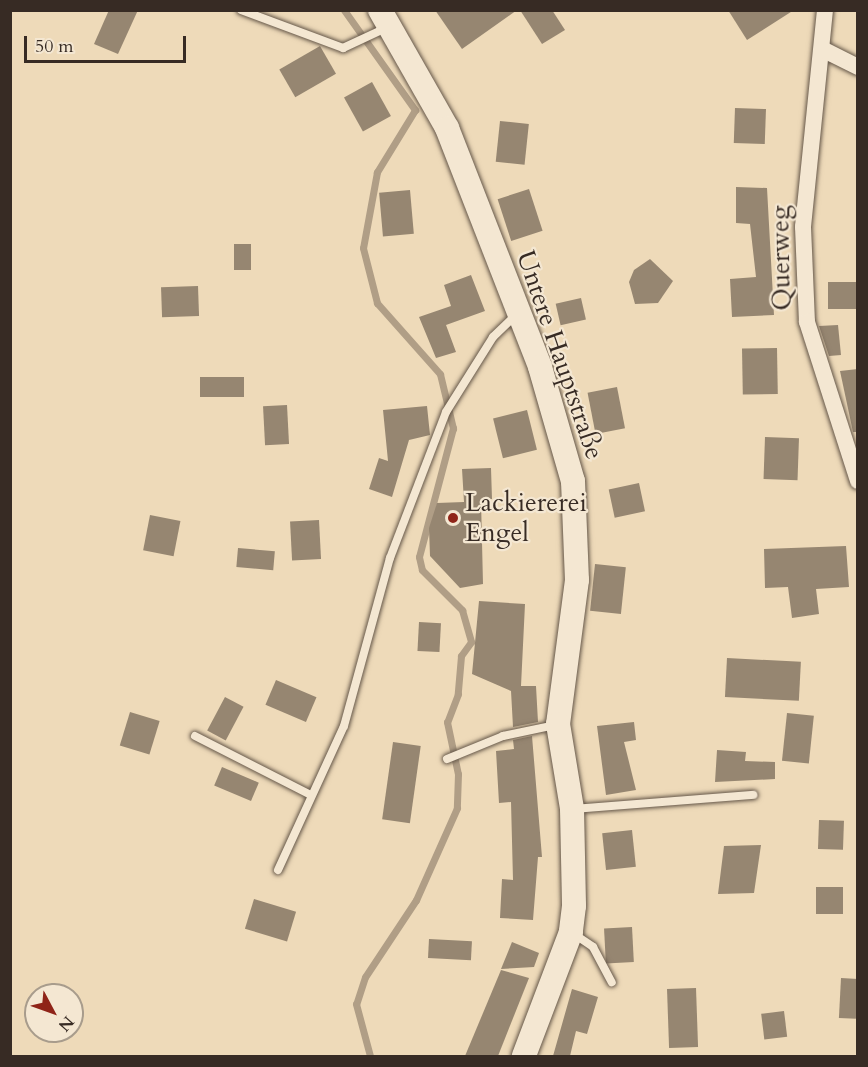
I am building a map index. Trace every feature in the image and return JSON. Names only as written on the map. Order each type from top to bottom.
[{"type":"street","name":"Querweg","points":[[825,10],[803,216],[807,322],[858,481]]},
{"type":"street","name":"Untere Hauptstraße","points":[[382,23],[447,128],[558,423],[579,536],[558,724],[572,809],[571,932],[524,1056]]},
{"type":"street","points":[[822,49],[858,67]]},
{"type":"lane","points":[[241,10],[343,48],[382,23]]},
{"type":"lane","points":[[278,870],[344,726],[390,558],[446,412],[493,337],[517,314]]},
{"type":"lane","points":[[447,759],[467,755],[503,736],[558,724]]},
{"type":"lane","points":[[195,736],[311,795]]},
{"type":"lane","points":[[572,809],[753,795]]},
{"type":"lane","points":[[571,932],[593,947],[612,982]]},
{"type":"building","points":[[109,10],[138,10],[118,54],[94,44]]},
{"type":"building","points":[[435,10],[517,10],[462,49]]},
{"type":"building","points":[[520,10],[552,10],[565,30],[542,44]]},
{"type":"building","points":[[728,10],[794,10],[747,40]]},
{"type":"building","points":[[320,46],[336,74],[295,97],[279,70]]},
{"type":"building","points":[[372,82],[391,116],[363,132],[344,98]]},
{"type":"building","points":[[735,108],[766,109],[765,144],[734,143]]},
{"type":"building","points":[[500,121],[529,124],[525,165],[496,162]]},
{"type":"building","points":[[736,187],[767,188],[774,315],[732,317],[730,279],[756,277],[750,224],[736,223]]},
{"type":"building","points":[[529,189],[543,231],[511,241],[498,199]]},
{"type":"building","points":[[410,190],[414,234],[383,237],[379,193]]},
{"type":"building","points":[[234,244],[251,244],[251,270],[234,270]]},
{"type":"building","points":[[650,259],[673,281],[658,303],[635,304],[629,282],[634,270]]},
{"type":"building","points":[[471,275],[485,311],[446,325],[456,352],[436,358],[419,317],[451,306],[444,285]]},
{"type":"building","points":[[828,282],[858,282],[858,309],[828,309]]},
{"type":"building","points":[[198,286],[199,316],[162,317],[161,287]]},
{"type":"building","points":[[581,298],[586,319],[561,325],[556,304]]},
{"type":"building","points":[[838,325],[841,355],[829,356],[819,326]]},
{"type":"building","points":[[777,348],[778,394],[743,395],[742,349]]},
{"type":"building","points":[[858,369],[858,432],[853,432],[840,371]]},
{"type":"building","points":[[200,377],[244,377],[244,397],[200,397]]},
{"type":"building","points":[[617,387],[625,428],[596,434],[588,393]]},
{"type":"building","points":[[287,405],[289,444],[265,445],[263,406]]},
{"type":"building","points":[[427,406],[430,435],[409,440],[392,497],[369,489],[379,458],[388,461],[383,410]]},
{"type":"building","points":[[527,410],[537,450],[503,458],[493,418]]},
{"type":"building","points":[[765,437],[799,438],[798,480],[764,479]]},
{"type":"building","points":[[491,468],[492,499],[481,500],[483,584],[460,588],[430,556],[429,528],[437,503],[464,502],[462,469]]},
{"type":"building","points":[[639,483],[645,511],[615,518],[609,489]]},
{"type":"building","points":[[150,515],[180,521],[174,556],[143,550]]},
{"type":"building","points":[[319,520],[321,559],[292,560],[290,522]]},
{"type":"building","points":[[846,546],[849,587],[816,589],[819,614],[792,618],[788,587],[765,588],[764,549]]},
{"type":"building","points":[[238,548],[275,551],[273,570],[236,567]]},
{"type":"building","points":[[595,564],[626,567],[621,614],[590,611]]},
{"type":"building","points":[[479,601],[525,604],[521,686],[536,686],[538,722],[513,727],[511,691],[472,674]]},
{"type":"building","points":[[419,622],[441,623],[439,652],[417,651]]},
{"type":"building","points":[[727,658],[801,662],[799,701],[725,697]]},
{"type":"building","points":[[276,680],[317,697],[306,722],[265,705]]},
{"type":"building","points":[[225,697],[244,707],[226,740],[207,731]]},
{"type":"building","points":[[130,712],[160,721],[149,755],[120,745]]},
{"type":"building","points":[[787,713],[814,716],[809,764],[782,761]]},
{"type":"building","points":[[634,722],[636,740],[624,742],[636,790],[606,795],[597,726]]},
{"type":"building","points":[[532,736],[542,857],[538,857],[533,920],[500,918],[502,879],[513,880],[511,802],[499,803],[496,751],[514,749],[513,740]]},
{"type":"building","points":[[393,742],[421,746],[410,823],[382,819]]},
{"type":"building","points":[[717,750],[746,752],[745,761],[775,762],[775,779],[715,782]]},
{"type":"building","points":[[222,767],[259,783],[251,801],[214,785]]},
{"type":"building","points":[[819,820],[844,821],[843,850],[818,849]]},
{"type":"building","points":[[632,830],[636,867],[606,870],[602,833]]},
{"type":"building","points":[[761,845],[754,893],[718,894],[724,846]]},
{"type":"building","points":[[816,887],[843,887],[843,914],[816,914]]},
{"type":"building","points":[[254,899],[296,912],[287,942],[245,929]]},
{"type":"building","points":[[632,927],[634,962],[606,963],[604,928]]},
{"type":"building","points":[[429,939],[472,941],[471,960],[428,958]]},
{"type":"building","points":[[512,942],[539,953],[534,967],[501,969]]},
{"type":"building","points":[[501,970],[529,978],[498,1056],[465,1056]]},
{"type":"building","points":[[841,978],[858,979],[856,1019],[839,1018]]},
{"type":"building","points":[[696,988],[698,1047],[669,1048],[667,989]]},
{"type":"building","points":[[572,989],[598,997],[587,1034],[576,1031],[570,1056],[553,1056]]},
{"type":"building","points":[[784,1011],[787,1037],[764,1040],[761,1014]]},
{"type":"waterway","points":[[344,10],[415,110],[377,172],[363,248],[377,303],[440,374],[453,428],[419,557],[422,570],[462,610],[471,642],[461,656],[458,694],[447,722],[458,774],[457,808],[416,900],[365,977],[356,1004],[370,1056]]},
{"type":"place","name":"Lackiererei Engel","points":[[453,518]]}]
